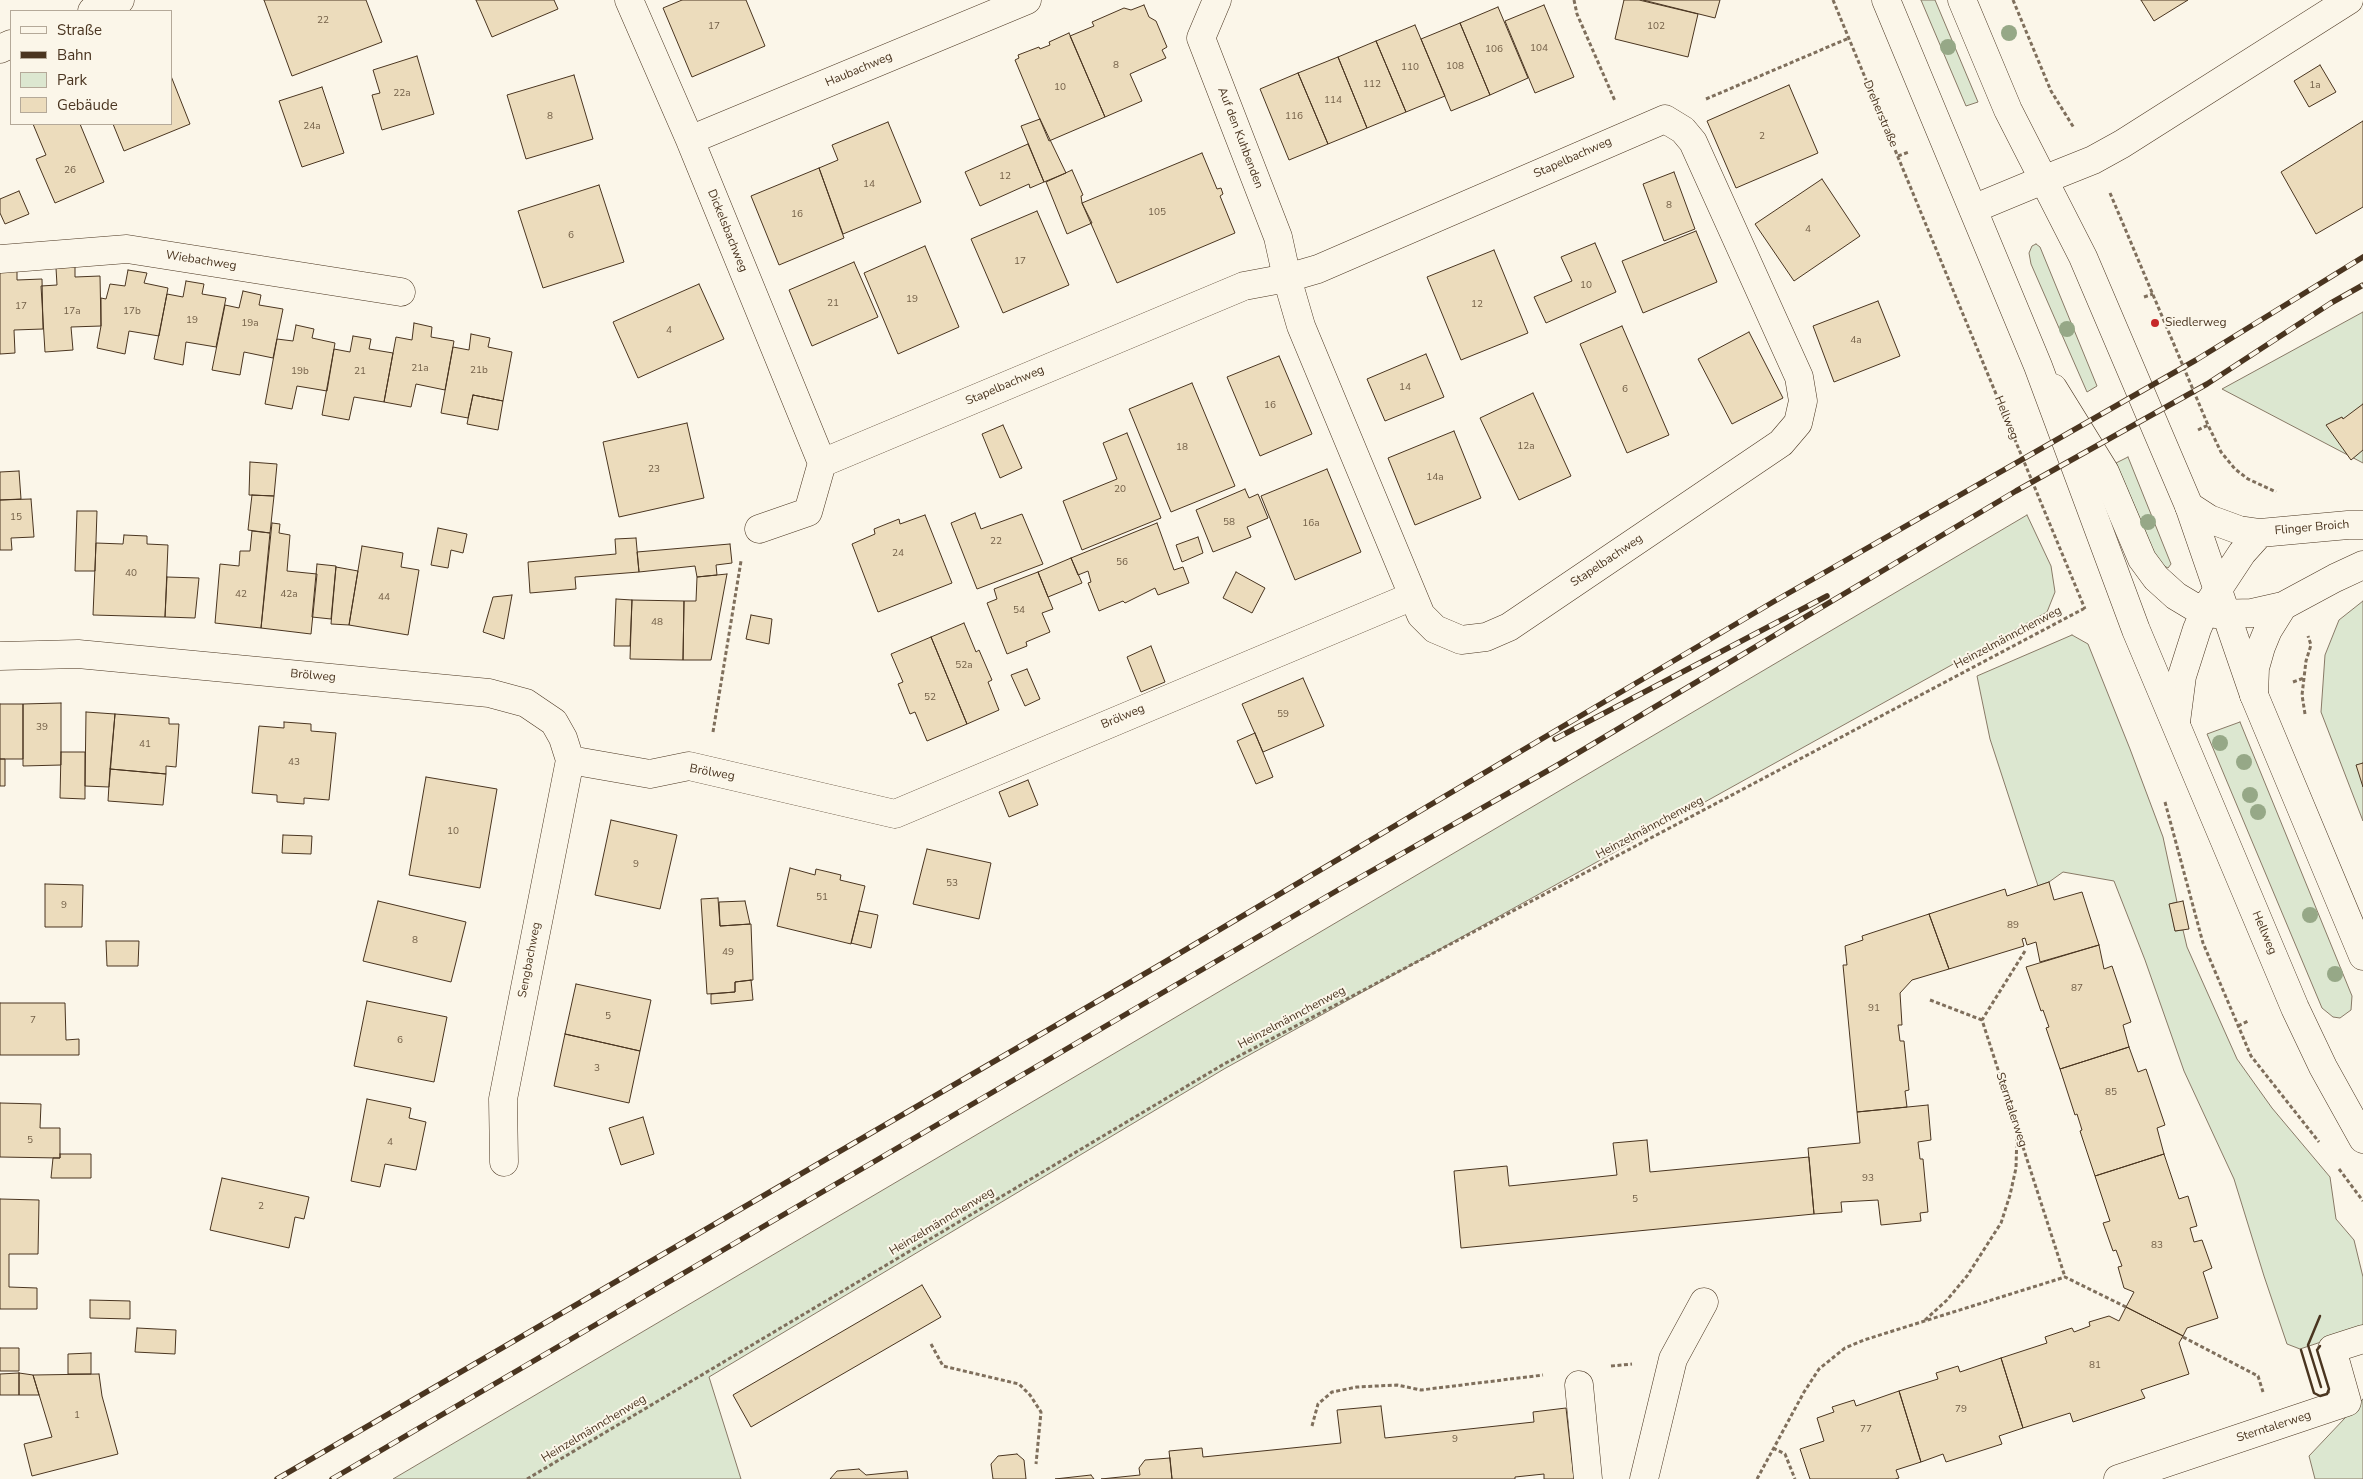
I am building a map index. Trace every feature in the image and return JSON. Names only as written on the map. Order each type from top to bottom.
[{"type":"street","points":[[95,10],[120,0]]},
{"type":"street","name":"Dickelsbachweg","points":[[629,0],[690,140],[822,463]]},
{"type":"street","name":"Haubachweg","points":[[690,140],[1027,0]]},
{"type":"street","name":"Auf den Kuhbenden","points":[[1217,0],[1201,38],[1278,237],[1287,278]]},
{"type":"street","points":[[1886,0],[1973,209],[2093,160],[2122,144],[2349,0]]},
{"type":"street","points":[[1962,0],[2008,110],[2083,257],[2189,506],[2216,605],[2363,956]]},
{"type":"street","name":"Stapelbachweg","points":[[822,463],[1244,286],[1287,278],[1318,269],[1665,119],[1684,130],[1693,142],[1798,377],[1803,401],[1798,423],[1781,443],[1509,627],[1486,637],[1461,640],[1435,630],[1421,615],[1301,326],[1287,278]]},
{"type":"street","name":"Hellweg","points":[[1973,209],[2038,366],[2121,591],[2295,1008],[2323,1067],[2363,1139]]},
{"type":"street","name":"Wiebachweg","points":[[0,259],[127,249],[401,292]]},
{"type":"street","name":"Hellweg","points":[[2038,366],[2105,472],[2142,559],[2151,573],[2176,596],[2216,605]]},
{"type":"street","points":[[759,529],[808,512],[822,463]]},
{"type":"street","points":[[2189,506],[2209,519],[2238,530],[2260,533]]},
{"type":"street","name":"Flinger Broich","points":[[2260,533],[2363,525]]},
{"type":"street","points":[[2176,722],[2185,668],[2242,553],[2260,533]]},
{"type":"street","points":[[2216,605],[2252,613],[2284,606],[2328,581],[2363,565]]},
{"type":"street","name":"Brölweg","points":[[0,656],[78,654],[489,693],[526,704],[554,722],[563,738],[570,760],[650,774],[689,766],[895,814],[1413,596]]},
{"type":"street","points":[[2254,695],[2255,668],[2260,647],[2268,630],[2284,606]]},
{"type":"street","name":"Sengbachweg","points":[[504,1162],[503,1099],[570,760]]},
{"type":"street","points":[[1644,1479],[1673,1359],[1704,1302]]},
{"type":"street","name":"Sterntalerweg","points":[[2118,1479],[2347,1402],[2332,1349],[2363,1339]]},
{"type":"street","points":[[1579,1385],[1588,1479]]},
{"type":"path","points":[[1574,0],[1577,14],[1628,134]]},
{"type":"path","name":"Dreherstraße","points":[[1833,0],[1928,227]]},
{"type":"path","points":[[2013,0],[2051,91]]},
{"type":"path","points":[[1665,119],[1689,106],[1849,38]]},
{"type":"path","points":[[1898,156],[1910,152]]},
{"type":"path","points":[[2108,190],[2221,452],[2235,469],[2263,487]]},
{"type":"path","name":"Hellweg","points":[[1928,227],[2085,608]]},
{"type":"path","points":[[2144,297],[2153,294]]},
{"type":"path","points":[[2198,430],[2208,425]]},
{"type":"path","points":[[706,770],[742,551],[759,529]]},
{"type":"path","name":"Heinzelmännchenweg","points":[[528,1479],[1224,1064],[2085,608]]},
{"type":"path","points":[[2288,683],[2304,678],[2311,645],[2307,632]]},
{"type":"path","points":[[2164,799],[2203,943],[2251,1056],[2304,1121]]},
{"type":"path","points":[[1930,1000],[1982,1020],[2025,951]]},
{"type":"path","name":"Sterntalerweg","points":[[1982,1020],[2065,1277]]},
{"type":"path","points":[[2238,1026],[2248,1021]]},
{"type":"path","points":[[1923,1322],[1947,1300],[1967,1276],[2001,1223],[2016,1168],[2017,1130]]},
{"type":"path","points":[[1758,1479],[1804,1392],[1819,1369],[1845,1348],[1864,1340],[2065,1277],[2126,1307]]},
{"type":"path","points":[[2183,1337],[2258,1376],[2274,1428]]},
{"type":"path","points":[[931,1344],[944,1366],[1019,1384],[1030,1395],[1041,1412],[1036,1464]]},
{"type":"path","points":[[1609,1367],[1673,1359]]},
{"type":"path","points":[[1312,1426],[1318,1404],[1332,1392],[1397,1385],[1421,1390],[1553,1374]]},
{"type":"path","points":[[1773,1448],[1786,1454],[1795,1479]]},
{"type":"green space","points":[[1921,0],[1935,0],[1978,102],[1966,106]]},
{"type":"green space","points":[[2036,244],[2040,247],[2097,386],[2087,392],[2031,264],[2029,253],[2032,246]]},
{"type":"green space","points":[[2363,312],[2363,463],[2222,389]]},
{"type":"green space","points":[[2128,457],[2171,564],[2168,568],[2162,565],[2155,555],[2116,463]]},
{"type":"green space","points":[[2027,515],[2051,566],[2055,592],[2047,612],[1224,1069],[709,1377],[741,1479],[393,1479]]},
{"type":"green space","points":[[2363,601],[2363,821],[2321,712],[2325,655],[2339,620]]},
{"type":"green space","points":[[2072,635],[2088,644],[2163,837],[2177,902],[2170,904],[2175,931],[2183,930],[2187,947],[2237,1059],[2272,1108],[2330,1177],[2336,1219],[2354,1240],[2363,1277],[2363,1328],[2300,1349],[2287,1344],[2234,1179],[2184,1071],[2145,960],[2114,881],[2063,872],[2049,882],[2038,886],[1990,739],[1977,676]]},
{"type":"green space","points":[[2240,722],[2352,996],[2351,1010],[2340,1018],[2333,1017],[2322,1008],[2207,734]]},
{"type":"green space","points":[[2363,1399],[2363,1479],[2315,1479],[2309,1456]]},
{"type":"building","points":[[264,0],[366,0],[382,42],[292,76]]},
{"type":"building","points":[[476,0],[554,0],[558,9],[492,37]]},
{"type":"building","points":[[682,0],[746,0],[765,46],[692,77],[663,8]]},
{"type":"building","points":[[1624,0],[1639,0],[1698,14],[1688,57],[1615,39]]},
{"type":"building","points":[[1643,0],[1720,0],[1715,18]]},
{"type":"building","points":[[2141,0],[2188,0],[2154,21]]},
{"type":"building","points":[[1144,5],[1149,17],[1156,21],[1167,47],[1162,50],[1166,58],[1130,74],[1142,101],[1105,117],[1070,36],[1094,26],[1092,22],[1124,8],[1131,10]]},
{"type":"building","points":[[1544,5],[1574,77],[1535,93],[1505,21]]},
{"type":"building","points":[[1498,7],[1528,78],[1490,95],[1460,23]]},
{"type":"building","points":[[1460,23],[1490,95],[1451,111],[1421,39]]},
{"type":"building","points":[[1415,25],[1445,96],[1406,112],[1376,41]]},
{"type":"building","points":[[1069,33],[1105,117],[1049,141],[1015,60],[1019,58],[1018,55],[1050,45],[1049,42]]},
{"type":"building","points":[[1376,41],[1406,112],[1367,128],[1338,57]]},
{"type":"building","points":[[417,56],[434,114],[382,130],[372,95],[380,93],[373,70]]},
{"type":"building","points":[[1338,57],[1367,128],[1328,144],[1298,73]]},
{"type":"building","points":[[2320,65],[2336,92],[2309,107],[2294,81]]},
{"type":"building","points":[[1298,73],[1328,144],[1289,160],[1260,89]]},
{"type":"building","points":[[574,75],[593,139],[526,159],[507,95]]},
{"type":"building","points":[[172,79],[190,124],[124,151],[113,125],[172,125]]},
{"type":"building","points":[[1789,85],[1818,153],[1736,188],[1707,121]]},
{"type":"building","points":[[322,87],[344,153],[302,167],[279,101]]},
{"type":"building","points":[[1040,119],[1066,173],[1044,182],[1021,126]]},
{"type":"building","points":[[2363,121],[2363,207],[2316,234],[2281,172]]},
{"type":"building","points":[[888,122],[921,202],[843,234],[819,168],[838,160],[832,145]]},
{"type":"building","points":[[33,125],[80,125],[104,182],[55,203],[36,159],[46,155]]},
{"type":"building","points":[[1028,144],[1044,182],[1030,188],[1029,184],[980,206],[965,172]]},
{"type":"building","points":[[1202,153],[1217,189],[1221,188],[1223,194],[1220,196],[1235,233],[1117,283],[1082,203]]},
{"type":"building","points":[[819,168],[844,238],[779,265],[751,196]]},
{"type":"building","points":[[1072,170],[1083,195],[1081,196],[1082,203],[1092,223],[1067,234],[1046,182]]},
{"type":"building","points":[[1674,172],[1695,229],[1664,241],[1643,184]]},
{"type":"building","points":[[1822,179],[1860,236],[1794,281],[1755,224]]},
{"type":"building","points":[[599,185],[624,262],[543,288],[518,211]]},
{"type":"building","points":[[19,191],[29,214],[5,224],[0,213],[0,199]]},
{"type":"building","points":[[1037,211],[1069,285],[1003,313],[971,239]]},
{"type":"building","points":[[1696,231],[1717,282],[1643,313],[1622,261]]},
{"type":"building","points":[[1595,243],[1616,292],[1546,323],[1534,297],[1572,281],[1561,257]]},
{"type":"building","points":[[925,246],[959,327],[898,354],[864,273]]},
{"type":"building","points":[[1494,250],[1528,333],[1461,360],[1427,277]]},
{"type":"building","points":[[854,262],[878,317],[812,346],[789,290]]},
{"type":"building","points":[[75,267],[75,277],[100,276],[101,326],[71,327],[73,350],[45,352],[41,286],[57,285],[56,268]]},
{"type":"building","points":[[17,270],[17,280],[42,279],[43,329],[14,330],[15,353],[0,354],[0,271]]},
{"type":"building","points":[[128,270],[147,273],[144,283],[168,288],[159,336],[129,331],[125,354],[97,348],[101,326],[101,298],[106,299],[110,284],[125,286]]},
{"type":"building","points":[[186,281],[204,284],[202,294],[226,298],[216,347],[186,342],[183,365],[154,359],[167,294],[183,297]]},
{"type":"building","points":[[699,284],[724,339],[638,378],[613,322]]},
{"type":"building","points":[[243,291],[261,295],[259,305],[283,309],[273,358],[244,352],[240,375],[212,370],[225,305],[239,308]]},
{"type":"building","points":[[1878,301],[1900,356],[1834,382],[1813,326]]},
{"type":"building","points":[[414,323],[432,327],[431,337],[454,341],[445,390],[416,384],[411,407],[384,402],[396,337],[412,340]]},
{"type":"building","points":[[296,325],[314,329],[312,338],[335,343],[327,391],[297,386],[292,409],[265,404],[277,339],[293,341]]},
{"type":"building","points":[[1622,326],[1669,435],[1627,453],[1580,344]]},
{"type":"building","points":[[1749,332],[1783,398],[1732,424],[1698,359]]},
{"type":"building","points":[[471,334],[490,338],[488,347],[512,352],[503,401],[473,395],[468,418],[441,413],[453,347],[469,350]]},
{"type":"building","points":[[353,336],[371,339],[369,349],[393,353],[384,402],[354,397],[349,420],[322,415],[334,349],[350,352]]},
{"type":"building","points":[[1426,354],[1444,397],[1385,421],[1367,379]]},
{"type":"building","points":[[1279,356],[1312,434],[1260,456],[1227,377]]},
{"type":"building","points":[[1192,383],[1235,486],[1171,512],[1129,409]]},
{"type":"building","points":[[1533,393],[1571,476],[1519,500],[1480,418]]},
{"type":"building","points":[[473,395],[503,401],[498,430],[467,424]]},
{"type":"building","points":[[2363,404],[2363,450],[2351,460],[2326,425],[2342,417],[2343,419]]},
{"type":"building","points":[[687,423],[704,498],[619,517],[603,442]]},
{"type":"building","points":[[1003,425],[1022,468],[1000,478],[982,434]]},
{"type":"building","points":[[1454,431],[1481,498],[1415,525],[1388,458]]},
{"type":"building","points":[[1127,433],[1161,518],[1082,550],[1063,501],[1117,479],[1103,443]]},
{"type":"building","points":[[250,462],[277,464],[274,496],[249,495]]},
{"type":"building","points":[[1327,469],[1361,552],[1295,580],[1261,496]]},
{"type":"building","points":[[19,471],[21,499],[0,500],[0,472]]},
{"type":"building","points":[[1245,489],[1249,498],[1258,494],[1268,518],[1247,527],[1251,537],[1213,552],[1196,510]]},
{"type":"building","points":[[252,495],[274,496],[270,533],[248,530]]},
{"type":"building","points":[[31,499],[34,537],[11,538],[12,550],[0,550],[0,500]]},
{"type":"building","points":[[77,511],[97,511],[95,571],[75,571]]},
{"type":"building","points":[[975,513],[981,529],[1022,514],[1043,564],[977,589],[951,523]]},
{"type":"building","points":[[925,515],[952,583],[878,612],[852,544],[875,534],[874,529],[899,519],[900,524]]},
{"type":"building","points":[[272,523],[280,524],[279,533],[290,535],[287,571],[317,574],[311,634],[261,628]]},
{"type":"building","points":[[1157,523],[1174,570],[1183,567],[1189,583],[1158,595],[1155,588],[1125,603],[1123,601],[1099,611],[1088,583],[1091,582],[1088,571],[1078,575],[1071,558]]},
{"type":"building","points":[[438,528],[467,534],[463,553],[451,550],[448,568],[431,565]]},
{"type":"building","points":[[252,531],[270,533],[261,628],[215,623],[220,564],[239,566],[240,551],[250,551]]},
{"type":"building","points":[[124,535],[147,536],[147,544],[168,545],[165,617],[93,615],[96,543],[123,544]]},
{"type":"building","points":[[1198,537],[1203,553],[1182,562],[1176,545]]},
{"type":"building","points":[[636,538],[639,572],[575,577],[576,589],[530,593],[528,562],[616,554],[615,539]]},
{"type":"building","points":[[730,544],[732,563],[716,565],[717,575],[697,577],[695,566],[639,572],[637,552]]},
{"type":"building","points":[[362,546],[403,553],[401,567],[419,570],[408,635],[349,625]]},
{"type":"building","points":[[1071,558],[1082,583],[1048,597],[1038,572]]},
{"type":"building","points":[[317,564],[336,566],[331,619],[312,617]]},
{"type":"building","points":[[336,567],[358,571],[349,625],[331,624]]},
{"type":"building","points":[[1038,572],[1053,609],[1042,613],[1050,632],[1026,642],[1027,646],[1007,654],[987,603],[997,599],[994,589]]},
{"type":"building","points":[[1236,572],[1265,588],[1252,613],[1223,598]]},
{"type":"building","points":[[727,574],[711,660],[683,660],[684,601],[696,601],[697,577]]},
{"type":"building","points":[[167,577],[199,578],[195,618],[165,617]]},
{"type":"building","points":[[512,595],[504,639],[483,632],[493,597]]},
{"type":"building","points":[[616,599],[632,600],[630,646],[614,646]]},
{"type":"building","points":[[632,600],[684,601],[683,660],[630,659]]},
{"type":"building","points":[[751,615],[772,619],[769,644],[746,639]]},
{"type":"building","points":[[964,623],[976,652],[979,650],[992,680],[988,682],[999,710],[967,724],[931,637]]},
{"type":"building","points":[[931,637],[967,724],[927,741],[915,712],[910,714],[898,684],[903,682],[891,654]]},
{"type":"building","points":[[1151,646],[1165,682],[1141,692],[1127,657]]},
{"type":"building","points":[[1027,669],[1040,699],[1025,706],[1011,675]]},
{"type":"building","points":[[1303,678],[1324,726],[1263,752],[1242,704]]},
{"type":"building","points":[[61,703],[61,765],[23,766],[23,704]]},
{"type":"building","points":[[0,704],[23,704],[23,759],[0,759]]},
{"type":"building","points":[[86,712],[115,714],[109,787],[85,786]]},
{"type":"building","points":[[115,714],[169,718],[169,724],[179,724],[176,767],[166,766],[166,774],[110,769]]},
{"type":"building","points":[[284,722],[311,724],[311,731],[336,733],[329,800],[304,798],[304,804],[277,802],[277,795],[252,793],[259,726],[284,728]]},
{"type":"building","points":[[1255,733],[1273,777],[1256,784],[1237,741]]},
{"type":"building","points":[[61,752],[85,752],[85,799],[60,798]]},
{"type":"building","points":[[0,759],[5,759],[5,786],[0,786]]},
{"type":"building","points":[[2363,763],[2363,787],[2356,765]]},
{"type":"building","points":[[110,769],[166,774],[163,805],[108,801]]},
{"type":"building","points":[[426,777],[497,789],[480,888],[409,875]]},
{"type":"building","points":[[1028,780],[1038,805],[1009,817],[999,792]]},
{"type":"building","points":[[611,820],[677,835],[660,909],[595,895]]},
{"type":"building","points":[[283,835],[312,836],[311,854],[282,853]]},
{"type":"building","points":[[927,849],[991,863],[979,919],[913,904]]},
{"type":"building","points":[[790,868],[815,875],[816,869],[841,875],[840,880],[865,886],[851,944],[777,926]]},
{"type":"building","points":[[2049,882],[2054,900],[2082,892],[2099,945],[2040,962],[2036,942],[2027,945],[2025,938],[2022,939],[2024,946],[1949,969],[1929,914],[2005,889],[2007,896]]},
{"type":"building","points":[[45,884],[83,885],[82,927],[45,927]]},
{"type":"building","points":[[718,898],[720,926],[751,924],[753,980],[735,982],[735,992],[707,994],[701,899]]},
{"type":"building","points":[[378,901],[466,922],[451,982],[363,961]]},
{"type":"building","points":[[745,901],[750,924],[720,926],[719,902]]},
{"type":"building","points":[[2183,901],[2189,929],[2175,931],[2169,904]]},
{"type":"building","points":[[859,911],[878,915],[871,948],[851,943]]},
{"type":"building","points":[[1929,914],[1949,969],[1912,980],[1900,993],[1902,1025],[1898,1025],[1900,1041],[1904,1041],[1909,1090],[1905,1091],[1907,1107],[1857,1112],[1843,965],[1847,965],[1845,946],[1863,940],[1862,936]]},
{"type":"building","points":[[106,941],[139,941],[138,966],[107,966]]},
{"type":"building","points":[[2099,945],[2104,969],[2112,966],[2131,1022],[2123,1025],[2129,1047],[2060,1069],[2046,1028],[2049,1027],[2043,1010],[2041,1011],[2026,967]]},
{"type":"building","points":[[751,980],[753,1000],[711,1004],[711,994],[735,992],[735,982]]},
{"type":"building","points":[[576,984],[651,1000],[640,1051],[565,1034]]},
{"type":"building","points":[[367,1001],[447,1017],[434,1082],[354,1066]]},
{"type":"building","points":[[0,1003],[65,1003],[66,1040],[79,1039],[79,1055],[0,1055]]},
{"type":"building","points":[[565,1034],[640,1051],[629,1103],[554,1086]]},
{"type":"building","points":[[2129,1047],[2138,1072],[2146,1069],[2165,1125],[2157,1128],[2164,1154],[2095,1176],[2080,1131],[2082,1130],[2077,1114],[2075,1115],[2060,1069]]},
{"type":"building","points":[[367,1099],[411,1108],[409,1118],[426,1122],[416,1170],[385,1164],[380,1187],[351,1181]]},
{"type":"building","points":[[0,1103],[41,1104],[40,1128],[60,1128],[60,1158],[0,1157]]},
{"type":"building","points":[[1928,1105],[1931,1140],[1918,1142],[1920,1159],[1923,1159],[1928,1212],[1920,1213],[1921,1221],[1881,1225],[1878,1200],[1841,1202],[1842,1212],[1814,1214],[1808,1148],[1860,1143],[1857,1112]]},
{"type":"building","points":[[643,1117],[654,1154],[621,1165],[609,1128]]},
{"type":"building","points":[[1647,1140],[1650,1172],[1809,1157],[1814,1214],[1461,1248],[1454,1171],[1507,1166],[1509,1186],[1617,1175],[1613,1143]]},
{"type":"building","points":[[60,1154],[91,1154],[91,1178],[51,1178],[53,1158],[60,1158]]},
{"type":"building","points":[[2164,1154],[2179,1199],[2188,1196],[2197,1226],[2190,1228],[2194,1242],[2202,1240],[2212,1268],[2203,1272],[2218,1318],[2187,1328],[2183,1336],[2126,1307],[2134,1292],[2124,1288],[2118,1267],[2122,1266],[2116,1250],[2113,1251],[2103,1223],[2110,1221],[2095,1176]]},
{"type":"building","points":[[222,1178],[309,1197],[304,1219],[295,1217],[289,1248],[210,1230]]},
{"type":"building","points":[[0,1199],[39,1200],[38,1254],[9,1254],[9,1287],[37,1288],[37,1309],[0,1309]]},
{"type":"building","points":[[922,1285],[941,1317],[751,1427],[733,1395]]},
{"type":"building","points":[[90,1300],[130,1301],[130,1319],[90,1318]]},
{"type":"building","points":[[2126,1307],[2183,1336],[2179,1343],[2189,1374],[2141,1390],[2145,1398],[2073,1422],[2070,1413],[2023,1428],[2001,1358],[2047,1343],[2045,1337],[2072,1328],[2074,1332],[2090,1326],[2089,1322],[2109,1316],[2119,1321]]},
{"type":"building","points":[[137,1328],[176,1330],[175,1354],[135,1352]]},
{"type":"building","points":[[0,1348],[19,1348],[19,1371],[0,1371]]},
{"type":"building","points":[[91,1353],[91,1374],[68,1374],[68,1354]]},
{"type":"building","points":[[2001,1358],[2023,1428],[1999,1436],[2002,1444],[1946,1462],[1943,1454],[1921,1462],[1899,1391],[1938,1379],[1936,1373],[1958,1366],[1960,1372]]},
{"type":"building","points":[[19,1373],[19,1395],[0,1395],[0,1374]]},
{"type":"building","points":[[19,1373],[33,1375],[39,1395],[19,1395]]},
{"type":"building","points":[[99,1374],[102,1396],[118,1454],[32,1476],[24,1444],[52,1437],[33,1375]]},
{"type":"building","points":[[1899,1391],[1921,1462],[1896,1470],[1899,1478],[1895,1479],[1810,1479],[1800,1449],[1824,1441],[1817,1418],[1834,1412],[1832,1407],[1854,1400],[1856,1406]]},
{"type":"building","points":[[1381,1406],[1385,1438],[1534,1422],[1533,1412],[1566,1408],[1574,1479],[1544,1479],[1544,1474],[1515,1477],[1515,1479],[1172,1479],[1169,1451],[1202,1448],[1203,1457],[1341,1443],[1337,1410]]},
{"type":"building","points":[[1017,1454],[1024,1460],[1026,1479],[993,1479],[991,1464],[998,1456]]},
{"type":"building","points":[[1170,1458],[1172,1479],[1101,1479],[1140,1475],[1139,1468],[1145,1460]]},
{"type":"building","points":[[859,1469],[866,1475],[907,1471],[908,1479],[830,1479],[837,1471]]},
{"type":"building","points":[[1091,1475],[1094,1479],[1055,1479]]},
{"type":"railway","points":[[277,1479],[1158,966],[1773,602],[2196,360],[2363,257]]},
{"type":"railway","points":[[332,1479],[1338,890],[1556,766],[2016,491],[2207,384],[2331,303],[2363,285]]},
{"type":"railway","points":[[1555,739],[1827,596]]},
{"type":"wall","points":[[2320,1316],[2308,1345],[2321,1387]]},
{"type":"wall","points":[[2301,1350],[2314,1393],[2320,1396],[2327,1394],[2329,1389],[2317,1350],[2320,1346]]},
{"type":"place","name":"Siedlerweg","points":[[2155,323]]}]
